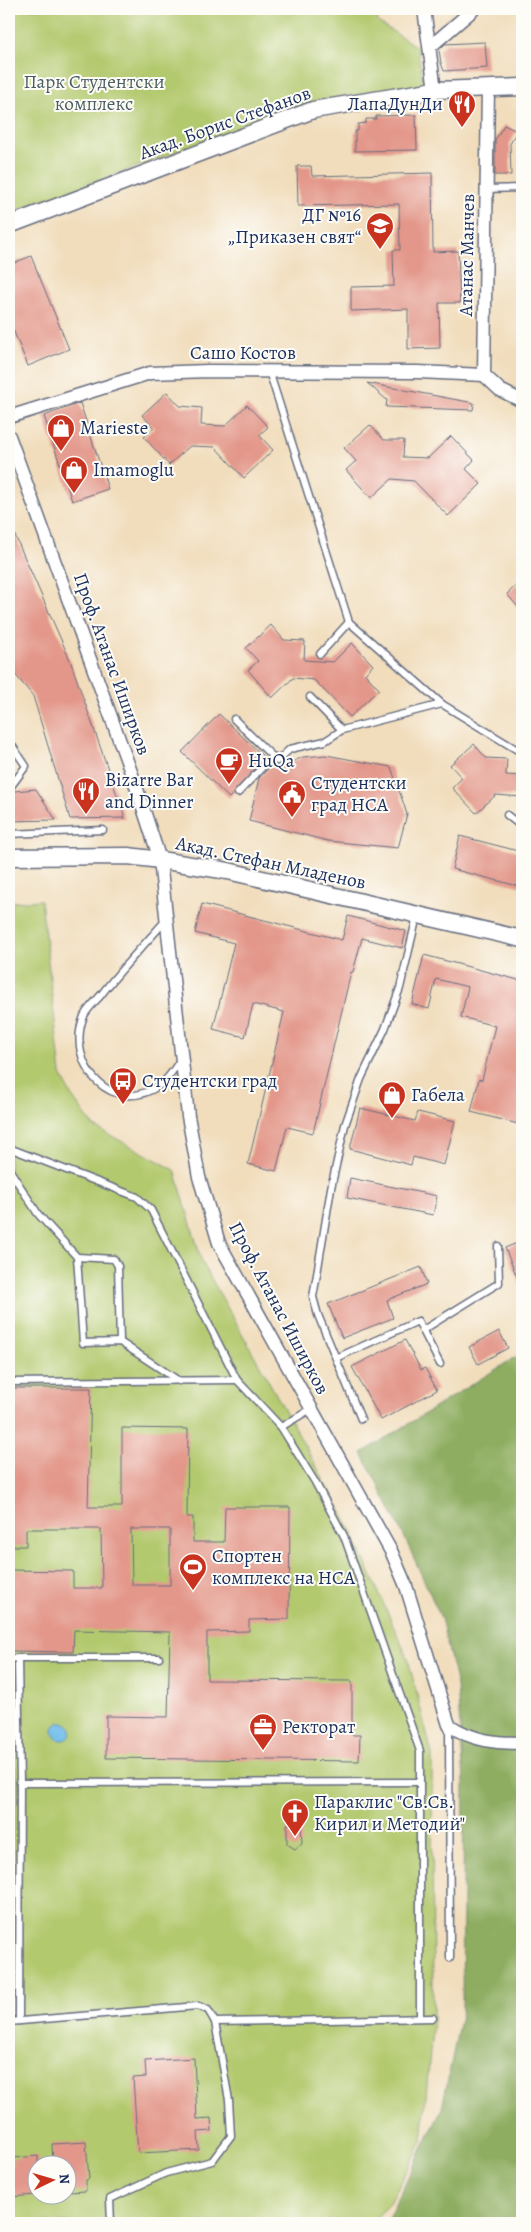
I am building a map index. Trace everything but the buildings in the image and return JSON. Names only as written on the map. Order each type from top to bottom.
[{"type":"street","points":[[424,9],[431,46],[435,90]]},
{"type":"street","points":[[431,46],[474,9]]},
{"type":"street","name":"Акад. Борис Стефанов","points":[[9,225],[314,110],[435,90],[522,87]]},
{"type":"street","name":"Атанас Манчев","points":[[484,375],[488,88]]},
{"type":"street","name":"Сашо Костов","points":[[9,417],[150,373],[269,371],[418,372],[484,375]]},
{"type":"street","points":[[484,375],[500,390],[522,401]]},
{"type":"street","name":"Проф. Атанас Иширков","points":[[9,436],[135,783],[160,860],[181,1059],[199,1177],[218,1243],[399,1570],[449,1725]]},
{"type":"street","name":"Акад. Стефан Младенов","points":[[9,857],[128,856],[160,860],[228,872],[522,939]]},
{"type":"street","points":[[449,1725],[480,1740],[496,1743],[522,1743]]},
{"type":"lane","points":[[486,189],[522,188]]},
{"type":"lane","points":[[269,371],[349,622],[442,704],[519,751],[522,751]]},
{"type":"lane","points":[[320,654],[349,622]]},
{"type":"lane","points":[[310,697],[342,730]]},
{"type":"lane","points":[[234,719],[277,761],[290,748],[325,742],[342,730],[442,704]]},
{"type":"lane","points":[[9,741],[26,766],[9,789]]},
{"type":"lane","points":[[238,793],[272,757]]},
{"type":"lane","points":[[507,815],[522,827]]},
{"type":"lane","points":[[9,834],[103,830]]},
{"type":"lane","points":[[361,1419],[318,1315],[313,1297],[331,1188],[345,1125],[361,1079],[385,1029],[400,988],[417,914]]},
{"type":"lane","points":[[166,920],[85,1015],[78,1042],[85,1065],[94,1079],[105,1088],[121,1094],[137,1094],[162,1084],[181,1059]]},
{"type":"lane","points":[[9,1148],[138,1196],[151,1210],[237,1380],[281,1427],[315,1482],[344,1536],[420,1751],[420,2018]]},
{"type":"lane","points":[[9,1170],[38,1214],[78,1257],[83,1343],[120,1342],[178,1381]]},
{"type":"lane","points":[[423,1330],[499,1283],[498,1246]]},
{"type":"lane","points":[[78,1257],[114,1259],[118,1266],[120,1342]]},
{"type":"lane","points":[[336,1358],[418,1320],[440,1364]]},
{"type":"lane","points":[[9,1382],[237,1380]]},
{"type":"lane","points":[[281,1427],[311,1409]]},
{"type":"lane","points":[[9,1658],[159,1658]]},
{"type":"lane","points":[[18,1658],[20,1783],[19,2021]]},
{"type":"lane","name":"Проф. Атанас Иширков","points":[[449,1725],[450,1958]]},
{"type":"lane","points":[[20,1783],[420,1782]]},
{"type":"lane","points":[[9,2022],[198,2006],[208,2010],[215,2022],[229,2100],[231,2136],[212,2160],[166,2173],[110,2199],[111,2223]]},
{"type":"lane","points":[[215,2022],[433,2018]]},
{"type":"green space","name":"Парк Студентски комплекс","points":[[9,9],[376,9],[378,22],[417,47],[424,85],[325,99],[290,108],[247,126],[9,214]]},
{"type":"green space","name":"Спортен комплекс на НСА","points":[[41,900],[61,1074],[71,1095],[93,1126],[175,1170],[202,1262],[348,1523],[408,1659],[432,1754],[433,2018],[422,2142],[389,2205],[370,2223],[9,2223],[9,902]]},
{"type":"green space","points":[[522,1353],[522,2223],[386,2223],[442,2108],[462,2010],[464,1780],[457,1686],[441,1618],[403,1534],[362,1453]]},
{"type":"water","points":[[62,1722],[68,1725],[71,1731],[68,1737],[62,1740],[56,1737],[53,1731],[56,1725]]},
{"type":"place","name":"ЛапаДунДи","points":[[462,128]]},
{"type":"place","name":"ДГ №16 „Приказен свят“","points":[[380,250]]},
{"type":"place","name":"Marieste","points":[[61,452]]},
{"type":"place","name":"Imamoglu","points":[[74,494]]},
{"type":"place","name":"HuQa","points":[[229,785]]},
{"type":"place","name":"Bizarre Bar and Dinner","points":[[86,815]]},
{"type":"place","name":"Студентски град НСА","points":[[292,818]]},
{"type":"place","name":"Студентски град","points":[[123,1105]]},
{"type":"place","name":"Габела","points":[[392,1119]]},
{"type":"place","name":"Спортен комплекс на НСА","points":[[193,1591]]},
{"type":"place","name":"Ректорат","points":[[263,1751]]},
{"type":"place","name":"Параклис \"Св.Св. Кирил и Методий\"","points":[[295,1837]]}]
